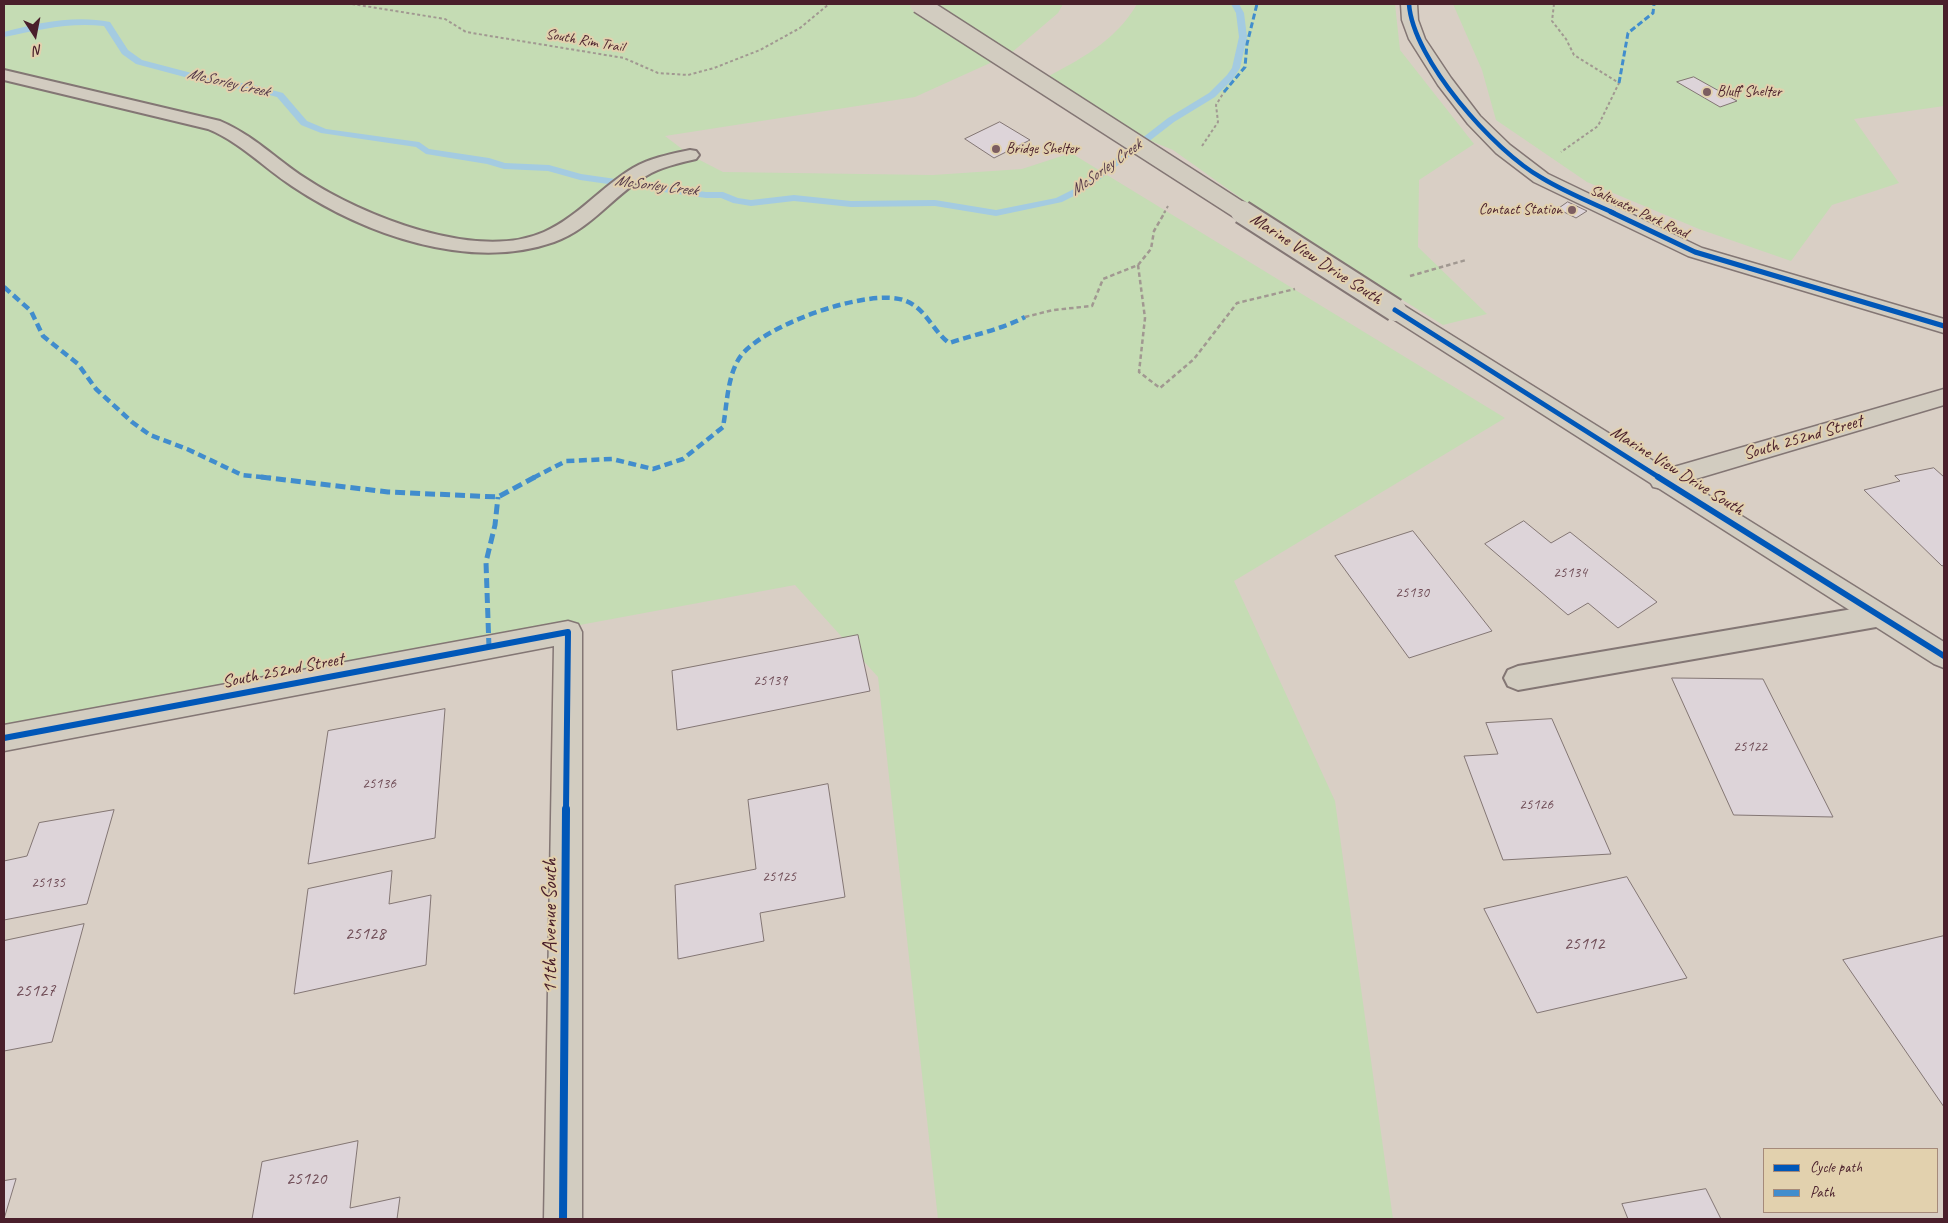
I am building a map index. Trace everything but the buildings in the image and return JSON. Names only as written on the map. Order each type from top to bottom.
[{"type":"street","name":"Marine View Drive South","points":[[919,4],[1662,480],[1876,616],[1944,656]]},
{"type":"street","name":"Saltwater Park Road","points":[[1409,4],[1410,20],[1427,56],[1474,120],[1503,149],[1541,178],[1694,252],[1944,326]]},
{"type":"street","name":"South 252nd Street","points":[[1662,480],[1944,397]]},
{"type":"street","name":"South 252nd Street","points":[[4,738],[568,632]]},
{"type":"street","name":"11th Avenue South","points":[[563,1219],[568,632]]},
{"type":"lane","points":[[4,76],[215,125],[254,147],[298,181],[340,207],[412,234],[468,246],[512,246],[548,238],[570,228],[634,175],[670,160],[690,155]]},
{"type":"lane","points":[[1518,678],[1876,616]]},
{"type":"path","points":[[1541,178],[1544,164],[1598,126],[1619,83],[1574,55],[1566,39],[1552,21],[1554,4]]},
{"type":"path","points":[[1202,144],[1218,122],[1216,105],[1224,92]]},
{"type":"path","points":[[1025,317],[1053,310],[1092,306],[1103,279],[1138,265],[1151,249],[1154,231],[1170,203]]},
{"type":"path","points":[[1407,277],[1466,260]]},
{"type":"path","points":[[1138,265],[1145,318],[1139,372],[1160,388],[1194,359],[1237,303],[1304,287]]},
{"type":"green space","points":[[4,4],[1063,4],[1058,13],[1010,54],[915,97],[665,136],[690,155],[723,172],[933,175],[1022,169],[1071,153],[1505,418],[1234,581],[1335,801],[1393,1219],[938,1219],[878,677],[795,585],[4,732]]},
{"type":"green space","points":[[1137,4],[1395,4],[1400,50],[1474,144],[1419,180],[1418,247],[1487,314],[1443,325],[1256,209],[1173,150],[1131,133],[1041,80],[1095,49],[1118,29]]},
{"type":"green space","points":[[1453,4],[1944,4],[1944,106],[1854,119],[1899,183],[1832,205],[1791,261],[1699,229],[1587,182],[1496,120],[1482,70]]},
{"type":"waterway","name":"McSorley Creek","points":[[4,35],[55,23],[94,22],[107,24],[125,52],[139,62],[222,84],[250,87],[280,95],[304,123],[324,131],[419,145],[426,151],[489,161],[504,166],[549,168],[580,177],[706,195],[723,195],[736,201],[751,203],[794,198],[851,204],[935,203],[996,213],[1059,200],[1083,188],[1171,120],[1212,95],[1236,68],[1243,37],[1240,13],[1235,4]]},
{"type":"marked path","points":[[1224,92],[1245,67],[1247,44],[1257,4]]},
{"type":"marked path","points":[[1619,83],[1628,33],[1653,13],[1654,4]]},
{"type":"marked path","points":[[4,287],[31,311],[43,336],[78,364],[96,389],[132,422],[150,435],[187,449],[242,475],[388,492],[498,497],[566,461],[612,459],[653,469],[683,459],[723,427],[734,372],[740,357],[750,347],[786,325],[832,307],[874,297],[889,296],[900,299],[917,307],[949,343],[976,334],[1002,329],[1025,317]]},
{"type":"marked path","points":[[489,648],[486,562],[495,525],[498,497]]},
{"type":"cycle path","points":[[1409,4],[1410,20],[1417,39],[1444,81],[1474,120],[1503,149],[1541,178],[1695,252],[1944,326]]},
{"type":"cycle path","points":[[1395,310],[1944,656]]},
{"type":"cycle path","points":[[4,738],[568,632],[563,1219]]},
{"type":"place","name":"Bluff Shelter","points":[[1707,92]]},
{"type":"place","name":"Bridge Shelter","points":[[996,149]]},
{"type":"place","name":"Contact Station","points":[[1572,210]]}]
